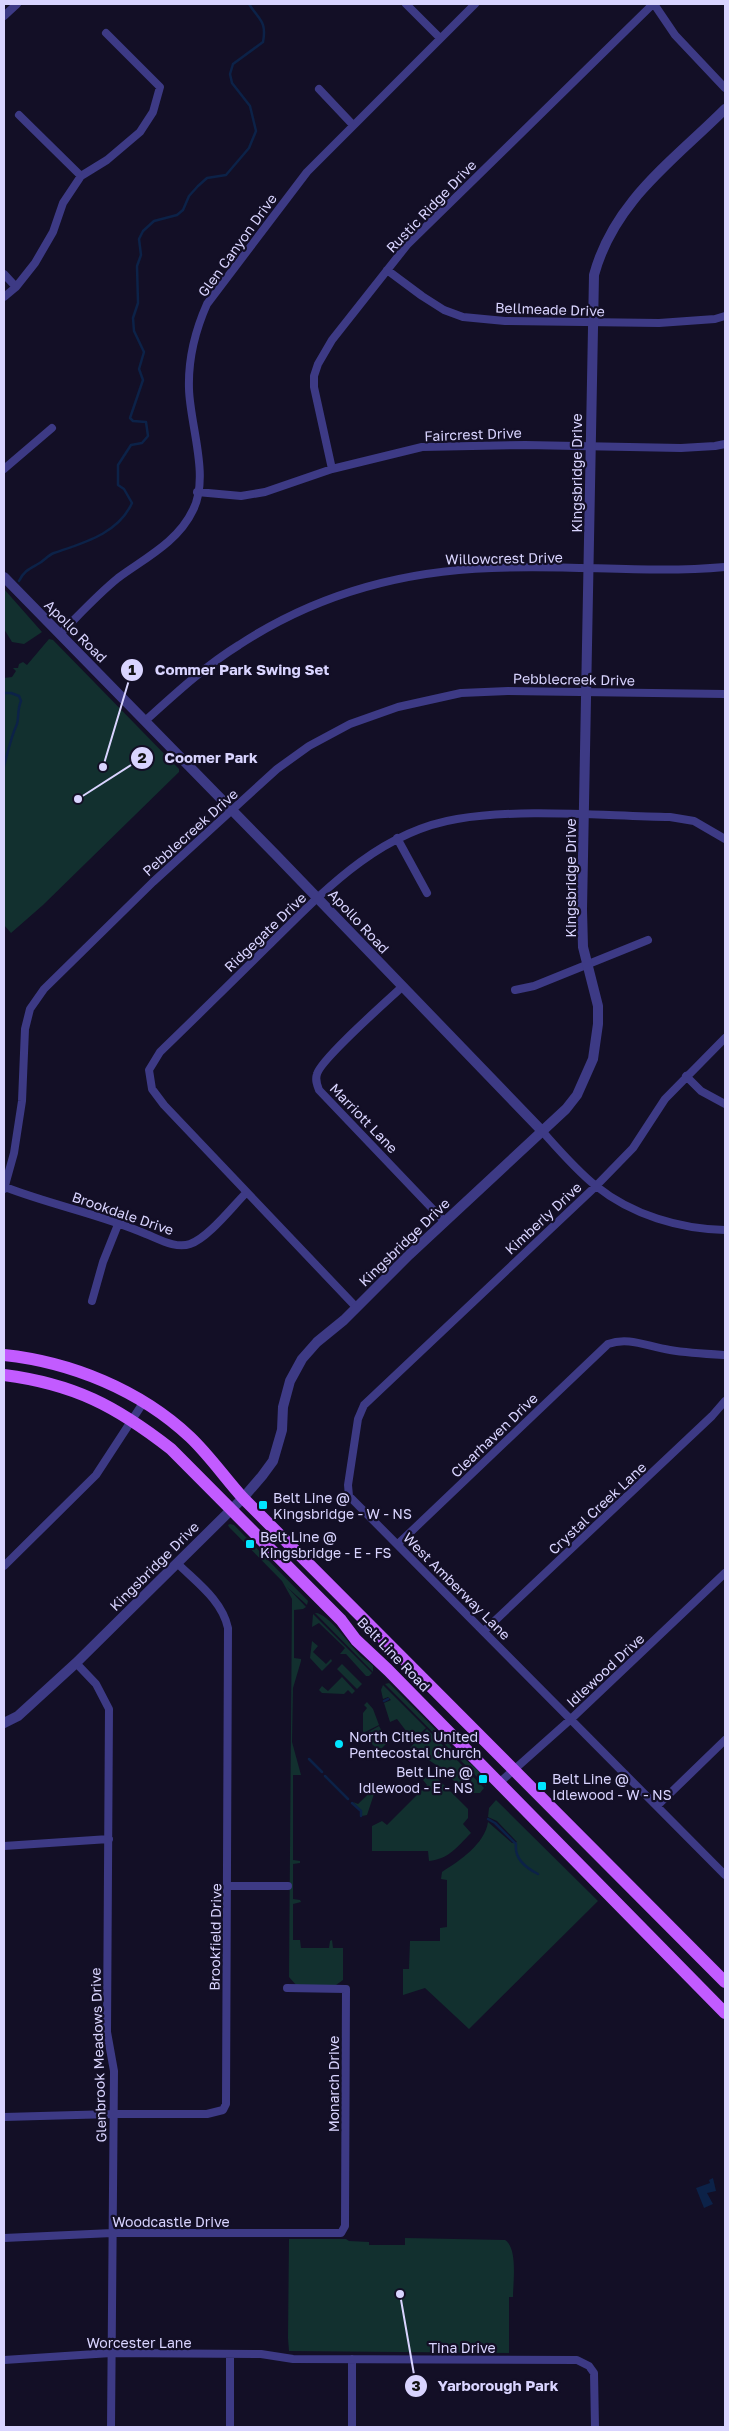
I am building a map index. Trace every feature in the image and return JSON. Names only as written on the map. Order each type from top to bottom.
[{"type":"main road","name":"Belt Line Road","points":[[4,1355],[77,1370],[105,1382],[143,1403],[190,1437],[243,1498],[725,1982]]},
{"type":"main road","name":"Belt Line Road","points":[[4,1375],[69,1388],[93,1398],[131,1420],[171,1449],[341,1620],[356,1640],[388,1670],[725,2013]]},
{"type":"main road","points":[[388,1670],[402,1656]]},
{"type":"street","points":[[4,16],[17,4]]},
{"type":"street","points":[[406,4],[440,38]]},
{"type":"street","name":"Glen Canyon Drive","points":[[60,634],[118,579],[171,540],[194,509],[200,472],[189,389],[191,354],[196,329],[207,304],[307,172],[475,4]]},
{"type":"street","points":[[654,4],[675,35],[725,88]]},
{"type":"street","name":"Rustic Ridge Drive","points":[[332,469],[314,387],[314,376],[318,364],[332,340],[407,245],[654,4]]},
{"type":"street","points":[[4,297],[16,287],[35,264],[53,232],[63,203],[81,176],[107,160],[140,132],[154,112],[160,87],[106,33]]},
{"type":"street","points":[[319,89],[353,125]]},
{"type":"street","name":"Kingsbridge Drive","points":[[4,1723],[18,1716],[76,1663],[243,1498],[273,1461],[282,1430],[283,1407],[290,1381],[302,1359],[317,1342],[566,1109],[577,1095],[593,1059],[597,1040],[598,1006],[587,964],[582,930],[594,275],[600,254],[617,220],[648,183],[725,109]]},
{"type":"street","points":[[19,115],[81,176]]},
{"type":"street","name":"Bellmeade Drive","points":[[387,270],[430,301],[463,317],[505,321],[679,323],[715,320],[725,316]]},
{"type":"street","points":[[4,274],[16,287]]},
{"type":"street","points":[[4,469],[52,428]]},
{"type":"street","name":"Faircrest Drive","points":[[197,492],[241,496],[257,493],[332,469],[422,447],[590,446],[681,448],[725,444]]},
{"type":"street","name":"Willowcrest Drive","points":[[145,721],[176,693],[238,645],[287,617],[318,603],[363,587],[444,570],[493,567],[686,570],[725,567]]},
{"type":"street","name":"Apollo Road","points":[[4,577],[233,810],[596,1186],[624,1204],[655,1218],[691,1226],[725,1230]]},
{"type":"street","name":"Pebblecreek Drive","points":[[4,1188],[14,1154],[22,1101],[24,1029],[30,1009],[44,989],[153,882],[278,769],[309,746],[350,724],[376,714],[461,693],[508,691],[725,694]]},
{"type":"street","name":"Ridgegate Drive","points":[[356,1307],[164,1105],[152,1089],[149,1070],[160,1052],[318,898],[362,858],[397,838],[436,824],[458,819],[514,815],[670,817],[694,820],[725,839]]},
{"type":"street","points":[[397,838],[427,893]]},
{"type":"street","points":[[515,990],[534,986],[648,940]]},
{"type":"street","name":"Marriott Lane","points":[[402,987],[333,1053],[317,1073],[316,1083],[319,1090],[445,1222]]},
{"type":"street","name":"Kimberly Drive","points":[[364,1405],[596,1186],[633,1148],[665,1099],[725,1038]]},
{"type":"street","points":[[686,1076],[701,1091],[725,1104]]},
{"type":"street","name":"Brookdale Drive","points":[[4,1188],[119,1222],[173,1245],[189,1245],[203,1236],[246,1193]]},
{"type":"street","points":[[92,1301],[103,1262],[119,1222]]},
{"type":"street","name":"Clearhaven Drive","points":[[398,1544],[608,1344],[618,1340],[630,1340],[670,1350],[725,1355]]},
{"type":"street","name":"Crystal Creek Lane","points":[[484,1631],[712,1416],[725,1401]]},
{"type":"street","points":[[4,1566],[96,1475],[143,1403]]},
{"type":"street","name":"West Amberway Lane","points":[[364,1405],[358,1419],[348,1485],[349,1496],[725,1875]]},
{"type":"street","name":"Brookfield Drive","points":[[4,2117],[207,2114],[223,2110],[226,2104],[228,1628],[224,1612],[177,1564]]},
{"type":"street","name":"Idlewood Drive","points":[[499,1783],[571,1719],[725,1573]]},
{"type":"street","name":"Glenbrook Meadows Drive","points":[[76,1663],[96,1684],[109,1709],[107,2032],[114,2071],[111,2427]]},
{"type":"street","points":[[657,1806],[725,1740]]},
{"type":"street","points":[[4,1846],[109,1839]]},
{"type":"street","points":[[228,1886],[288,1886]]},
{"type":"street","name":"Monarch Drive","points":[[287,1988],[346,1989],[344,2230],[338,2234]]},
{"type":"street","name":"Woodcastle Drive","points":[[4,2238],[112,2233],[338,2234]]},
{"type":"street","name":"Worcester Lane","points":[[4,2360],[112,2353],[275,2356]]},
{"type":"street","points":[[230,2354],[230,2427]]},
{"type":"street","name":"Tina Drive","points":[[275,2356],[293,2359],[572,2360],[589,2366],[594,2373],[595,2427]]},
{"type":"street","points":[[352,2359],[352,2427]]},
{"type":"green space","points":[[4,589],[42,632],[24,644],[12,642],[4,629]]},
{"type":"green space","points":[[49,639],[53,640],[179,769],[179,772],[43,905],[11,933],[4,925],[4,678],[12,677],[16,671],[13,668],[18,668],[19,664],[23,662],[27,665]]},
{"type":"green space","points":[[228,1525],[234,1525],[308,1601],[307,1605],[287,1587],[306,1607],[294,1610],[294,1658],[301,1659],[301,1661],[293,1688],[292,1742],[301,1775],[293,1775],[293,1860],[300,1861],[300,1863],[293,1864],[293,1899],[300,1900],[301,1902],[293,1904],[293,1940],[300,1940],[301,1948],[329,1948],[330,1941],[332,1940],[333,1948],[343,1948],[343,1980],[336,1985],[297,1986],[289,1977],[292,1599],[282,1581],[229,1527]]},
{"type":"green space","points":[[315,1613],[320,1614],[332,1623],[359,1655],[373,1666],[373,1672]]},
{"type":"green space","points":[[313,1614],[372,1673],[369,1676],[366,1676],[346,1654],[340,1654],[345,1648],[319,1623],[312,1627]]},
{"type":"green space","points":[[312,1641],[318,1646],[313,1652],[326,1664],[331,1659],[332,1661],[322,1671],[310,1658]]},
{"type":"green space","points":[[342,1664],[362,1684],[357,1689],[337,1669]]},
{"type":"green space","points":[[342,1677],[355,1691],[352,1694],[348,1690],[344,1694],[322,1693],[319,1690],[322,1686],[328,1691]]},
{"type":"green space","points":[[389,1683],[449,1743],[451,1748],[476,1768],[485,1780],[486,1786],[385,1684]]},
{"type":"green space","points":[[383,1685],[426,1728],[413,1740],[397,1719],[390,1722],[384,1703],[391,1700],[388,1697],[383,1699],[381,1690]]},
{"type":"green space","points":[[367,1702],[373,1709],[379,1725],[363,1733],[363,1713],[367,1708],[364,1705]]},
{"type":"green space","points":[[379,1726],[388,1742],[379,1751],[363,1735]]},
{"type":"green space","points":[[427,1729],[484,1788],[480,1793],[466,1793],[441,1768],[410,1748]]},
{"type":"green space","points":[[428,1775],[434,1775],[468,1809],[468,1818],[463,1824],[471,1833],[447,1855],[436,1860],[429,1861],[428,1851],[372,1851],[372,1826],[382,1821],[387,1825],[427,1785],[423,1780]]},
{"type":"green space","points":[[381,1782],[374,1794],[367,1815],[362,1816],[362,1811],[353,1802],[358,1804]]},
{"type":"green space","points":[[496,1800],[598,1901],[469,2029],[425,1988],[403,1995],[403,1969],[409,1969],[410,1941],[440,1941],[440,1928],[447,1927],[447,1880],[441,1879],[442,1872],[477,1845],[486,1830],[488,1822],[512,1843],[517,1842],[497,1821],[488,1817],[489,1808]]},
{"type":"green space","points":[[405,2238],[505,2240],[509,2244],[512,2250],[514,2275],[513,2297],[509,2297],[509,2353],[289,2351],[289,2239],[346,2239],[349,2241],[369,2242],[369,2245],[405,2245]]},
{"type":"water","points":[[713,2178],[716,2191],[707,2193],[713,2204],[704,2208],[696,2188],[710,2183],[709,2180]]},
{"type":"waterway","points":[[19,581],[27,571],[52,554],[88,541],[109,530],[126,514],[132,503],[124,489],[118,485],[118,465],[131,445],[142,443],[148,436],[146,422],[133,421],[130,418],[143,380],[139,369],[144,352],[134,331],[133,318],[138,303],[137,266],[141,255],[139,239],[143,231],[154,221],[177,215],[183,210],[189,196],[207,178],[226,175],[249,148],[256,131],[250,106],[232,83],[230,74],[233,64],[263,42],[263,25],[249,4]]},
{"type":"waterway","points":[[4,693],[19,696],[21,701],[17,724],[4,766]]},
{"type":"waterway","points":[[384,1701],[388,1699]]},
{"type":"waterway","points":[[309,1759],[322,1772]]},
{"type":"waterway","points":[[325,1776],[348,1799]]},
{"type":"waterway","points":[[352,1803],[361,1811],[361,1816]]},
{"type":"waterway","points":[[488,1819],[495,1823],[516,1844],[519,1859],[529,1869],[538,1874]]},
{"type":"place","name":"Commer Park Swing Set","points":[[103,767]]},
{"type":"place","name":"Coomer Park","points":[[78,799]]},
{"type":"place","name":"Belt Line @ Kingsbridge - W - NS","points":[[263,1505]]},
{"type":"place","name":"Belt Line @ Kingsbridge - E - FS","points":[[250,1544]]},
{"type":"place","name":"North Cities United Pentecostal Church","points":[[339,1744]]},
{"type":"place","name":"Belt Line @ Idlewood - E - NS","points":[[483,1779]]},
{"type":"place","name":"Belt Line @ Idlewood - W - NS","points":[[542,1786]]},
{"type":"place","name":"Yarborough Park","points":[[400,2294]]}]
